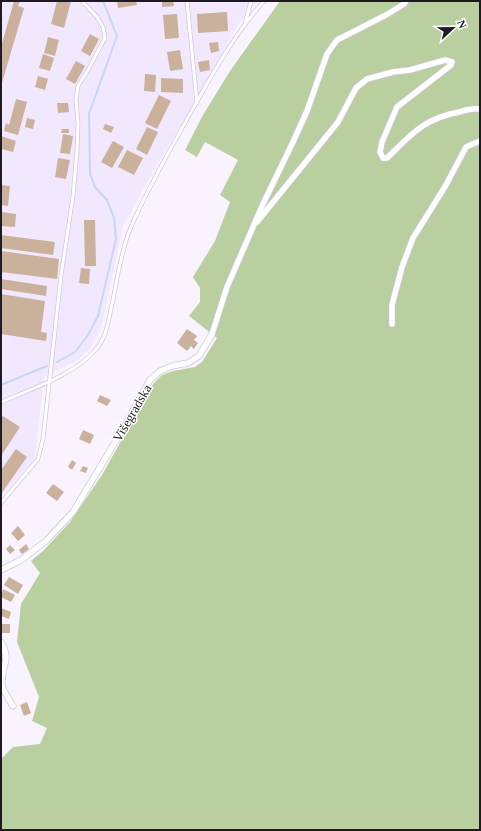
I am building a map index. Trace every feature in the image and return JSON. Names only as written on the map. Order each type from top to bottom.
[{"type":"street","points":[[253,227],[304,117],[327,54],[337,40],[386,15],[404,4],[406,1]]},
{"type":"street","points":[[253,227],[338,122],[356,88],[367,79],[393,72],[410,70],[445,60],[452,62],[452,64],[396,107],[382,142],[380,152],[383,158],[387,158],[418,128],[435,118],[456,112],[480,108]]},
{"type":"street","points":[[392,324],[392,305],[402,267],[413,238],[446,185],[466,147],[480,141]]},
{"type":"street","name":"Višegradska","points":[[1,570],[21,560],[46,541],[73,512],[123,429],[150,380],[160,371],[172,366],[188,363],[200,356],[212,334],[226,287],[253,227]]},
{"type":"street","points":[[1,642],[5,649],[7,658],[2,682],[3,688],[13,706]]},
{"type":"lane","points":[[1,503],[38,459],[43,439],[61,276],[73,196],[77,151],[78,123],[76,99],[78,86],[105,38],[103,28],[97,17],[82,1]]},
{"type":"lane","points":[[187,1],[197,103]]},
{"type":"lane","points":[[244,26],[251,1]]},
{"type":"lane","points":[[1,402],[54,379],[88,358],[99,347],[107,327],[129,232],[154,180],[197,103],[244,26],[264,1]]},
{"type":"shaded area","points":[[1,1],[258,1],[238,24],[215,67],[123,226],[104,316],[101,327],[90,348],[78,360],[44,377],[35,458],[1,497]]},
{"type":"green space","points":[[280,1],[480,1],[480,830],[1,830],[1,759],[13,747],[40,744],[47,728],[32,721],[39,697],[17,642],[21,604],[40,573],[31,561],[43,551],[70,522],[102,475],[153,384],[162,375],[173,371],[195,367],[202,362],[217,338],[189,316],[200,302],[200,288],[193,277],[215,241],[230,202],[220,195],[238,160],[205,142],[197,157],[185,150],[203,115],[230,71]]},
{"type":"building","points":[[14,1],[20,1],[18,6],[24,8],[1,86],[1,47]]},
{"type":"building","points":[[57,1],[71,1],[64,28],[51,24]]},
{"type":"building","points":[[117,1],[136,1],[137,5],[118,8]]},
{"type":"building","points":[[162,1],[173,1],[174,6],[162,7]]},
{"type":"building","points":[[227,12],[228,31],[198,33],[197,14]]},
{"type":"building","points":[[177,14],[179,38],[165,39],[163,15]]},
{"type":"building","points":[[90,34],[99,39],[90,56],[81,51]]},
{"type":"building","points":[[48,37],[59,40],[55,56],[44,53]]},
{"type":"building","points":[[218,42],[219,51],[211,53],[209,43]]},
{"type":"building","points":[[180,50],[183,69],[170,71],[167,52]]},
{"type":"building","points":[[43,54],[54,58],[50,71],[39,68]]},
{"type":"building","points":[[209,60],[210,70],[200,72],[198,62]]},
{"type":"building","points":[[76,61],[85,66],[75,84],[66,79]]},
{"type":"building","points":[[145,74],[156,75],[155,92],[144,91]]},
{"type":"building","points":[[38,76],[48,79],[45,90],[35,87]]},
{"type":"building","points":[[161,78],[183,79],[183,93],[161,92]]},
{"type":"building","points":[[159,95],[171,101],[157,129],[145,123]]},
{"type":"building","points":[[16,99],[27,102],[18,135],[4,131],[6,123],[9,125]]},
{"type":"building","points":[[57,103],[68,103],[69,112],[58,113]]},
{"type":"building","points":[[27,118],[35,120],[33,129],[25,127]]},
{"type":"building","points":[[105,124],[114,127],[111,133],[103,129]]},
{"type":"building","points":[[147,127],[158,132],[147,155],[136,149]]},
{"type":"building","points":[[62,129],[69,129],[69,133],[61,133]]},
{"type":"building","points":[[63,134],[73,136],[70,154],[60,153]]},
{"type":"building","points":[[1,136],[16,141],[13,152],[1,149]]},
{"type":"building","points":[[113,141],[124,147],[112,168],[101,162]]},
{"type":"building","points":[[127,150],[143,158],[134,175],[118,167]]},
{"type":"building","points":[[58,158],[70,160],[66,179],[55,177]]},
{"type":"building","points":[[1,185],[10,186],[8,206],[1,205]]},
{"type":"building","points":[[1,212],[16,214],[15,227],[1,226]]},
{"type":"building","points":[[84,220],[95,220],[96,266],[85,266]]},
{"type":"building","points":[[1,235],[55,242],[53,255],[1,248]]},
{"type":"building","points":[[1,251],[59,259],[57,279],[1,272]]},
{"type":"building","points":[[81,268],[90,269],[89,284],[79,283]]},
{"type":"building","points":[[1,279],[47,286],[46,296],[1,289]]},
{"type":"building","points":[[1,294],[45,301],[41,332],[47,333],[46,341],[1,334]]},
{"type":"building","points":[[187,329],[197,336],[194,340],[198,343],[194,349],[191,346],[187,351],[177,343]]},
{"type":"building","points":[[100,395],[111,400],[107,406],[97,401]]},
{"type":"building","points":[[3,416],[20,427],[1,456],[1,419]]},
{"type":"building","points":[[83,430],[94,435],[90,444],[79,439]]},
{"type":"building","points":[[16,449],[27,457],[1,494],[1,470]]},
{"type":"building","points":[[72,460],[76,463],[72,470],[68,467]]},
{"type":"building","points":[[83,466],[88,468],[86,473],[80,471]]},
{"type":"building","points":[[53,484],[64,492],[57,501],[46,493]]},
{"type":"building","points":[[18,526],[25,535],[18,541],[11,533]]},
{"type":"building","points":[[26,544],[29,549],[22,554],[19,550]]},
{"type":"building","points":[[10,545],[15,550],[10,554],[6,549]]},
{"type":"building","points":[[9,577],[23,585],[18,594],[4,585]]},
{"type":"building","points":[[3,589],[15,595],[11,602],[1,597]]},
{"type":"building","points":[[1,608],[11,612],[9,619],[1,616]]},
{"type":"building","points":[[1,624],[10,624],[10,633],[1,633]]},
{"type":"building","points":[[27,702],[31,713],[24,716],[20,705]]},
{"type":"waterway","points":[[57,362],[75,352],[88,335],[98,316],[116,239],[114,218],[107,200],[95,187],[90,174],[89,114],[117,36],[103,1]]},
{"type":"waterway","points":[[1,385],[47,366]]}]
